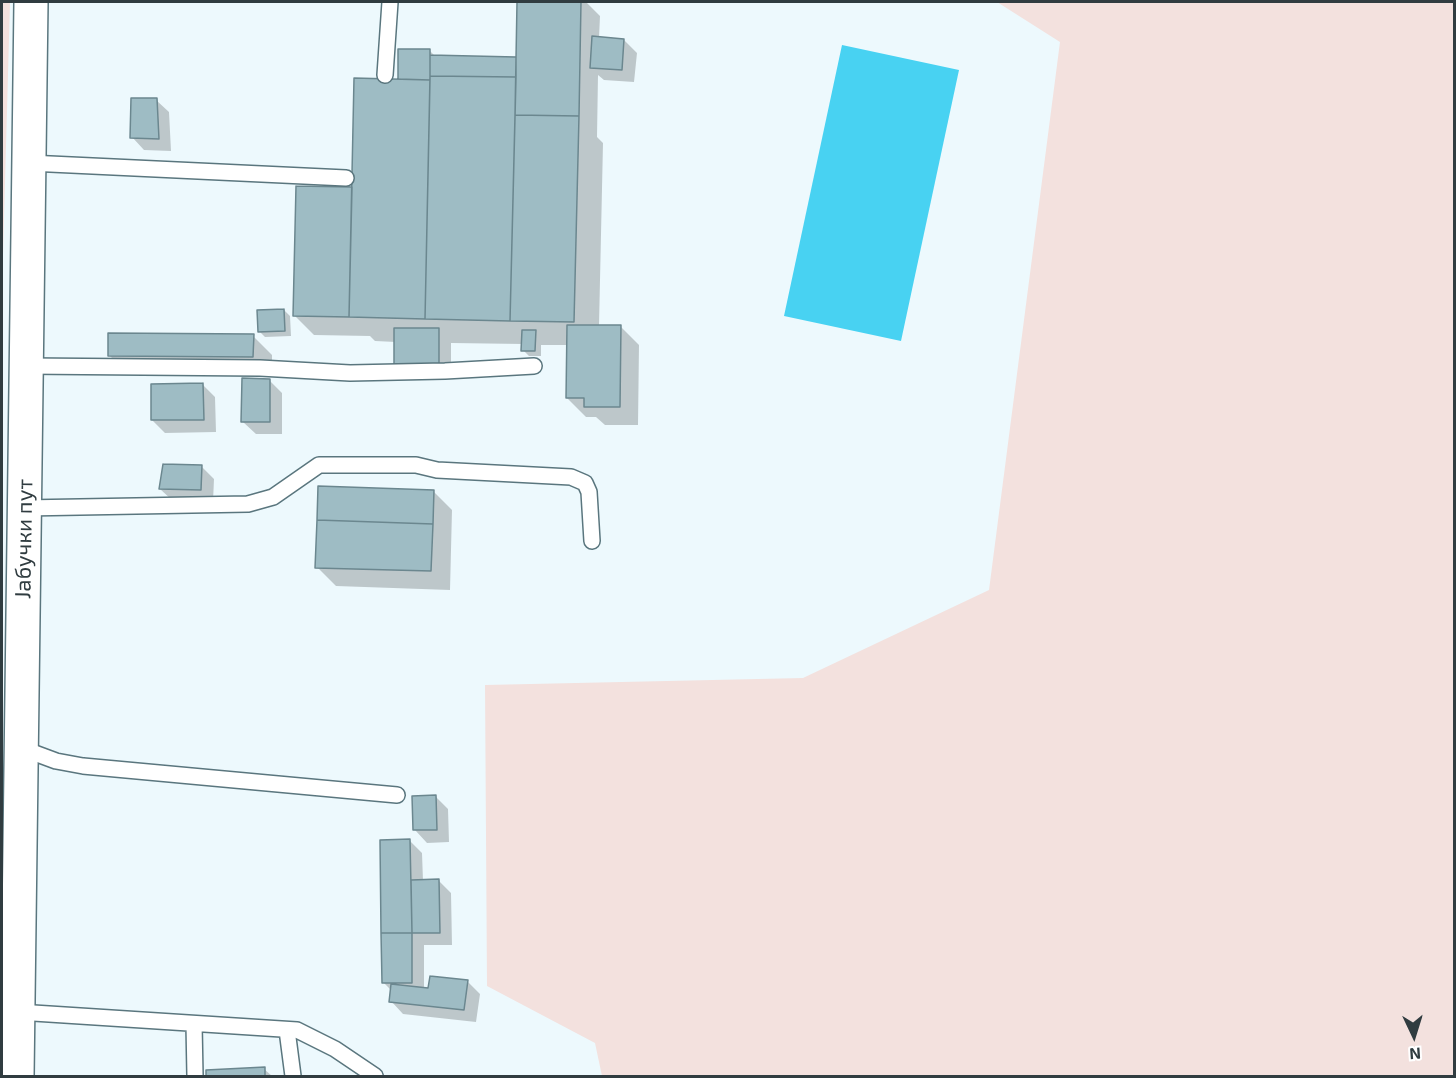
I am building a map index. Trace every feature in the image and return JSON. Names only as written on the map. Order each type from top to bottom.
[{"type":"main road","name":"Јабучки пут","points":[[17,1077],[32,2]]},
{"type":"lane","points":[[385,75],[390,2]]},
{"type":"lane","points":[[29,163],[346,178]]},
{"type":"lane","points":[[26,366],[260,368],[350,372],[445,371],[534,366]]},
{"type":"lane","points":[[24,508],[248,504],[273,497],[319,465],[416,465],[437,470],[571,477],[585,483],[590,492],[592,541]]},
{"type":"lane","points":[[21,748],[56,761],[83,766],[397,795]]},
{"type":"lane","points":[[18,1012],[297,1030],[335,1049],[375,1077]]},
{"type":"lane","points":[[194,1024],[195,1077]]},
{"type":"lane","points":[[287,1030],[293,1077]]},
{"type":"shaded area","points":[[2,2],[10,2],[2,291]]},
{"type":"shaded area","points":[[997,2],[1454,2],[1454,1076],[602,1076],[595,1043],[487,986],[485,685],[803,678],[989,590],[1060,42]]},
{"type":"water","points":[[842,45],[959,70],[901,341],[784,316]]},
{"type":"building","points":[[517,2],[581,2],[579,116],[515,115]]},
{"type":"building","points":[[592,36],[624,39],[622,70],[590,68]]},
{"type":"building","points":[[398,49],[430,49],[430,80],[398,79]]},
{"type":"building","points":[[430,55],[516,57],[516,77],[430,76]]},
{"type":"building","points":[[430,76],[516,77],[510,321],[425,319]]},
{"type":"building","points":[[354,78],[430,80],[425,319],[349,317]]},
{"type":"building","points":[[131,98],[157,98],[159,139],[130,138]]},
{"type":"building","points":[[515,115],[579,116],[574,322],[510,321]]},
{"type":"building","points":[[296,186],[352,187],[349,317],[293,316]]},
{"type":"building","points":[[284,309],[285,331],[258,332],[257,310]]},
{"type":"building","points":[[567,325],[621,325],[620,407],[584,407],[584,398],[566,398]]},
{"type":"building","points":[[394,328],[439,328],[439,365],[394,365]]},
{"type":"building","points":[[522,330],[536,330],[535,351],[521,351]]},
{"type":"building","points":[[108,333],[254,334],[253,357],[108,356]]},
{"type":"building","points":[[242,378],[270,379],[270,422],[241,422]]},
{"type":"building","points":[[203,383],[204,420],[151,420],[151,384]]},
{"type":"building","points":[[163,464],[202,465],[201,490],[159,489]]},
{"type":"building","points":[[318,486],[434,490],[433,524],[317,520]]},
{"type":"building","points":[[317,520],[433,524],[431,571],[315,568]]},
{"type":"building","points":[[436,795],[437,830],[413,830],[412,796]]},
{"type":"building","points":[[410,839],[412,933],[381,933],[380,840]]},
{"type":"building","points":[[439,879],[440,933],[412,933],[411,880]]},
{"type":"building","points":[[381,933],[412,933],[412,983],[382,983]]},
{"type":"building","points":[[430,976],[468,980],[464,1010],[389,1002],[391,984],[428,988]]},
{"type":"building","points":[[265,1067],[265,1076],[206,1076],[206,1070]]}]
